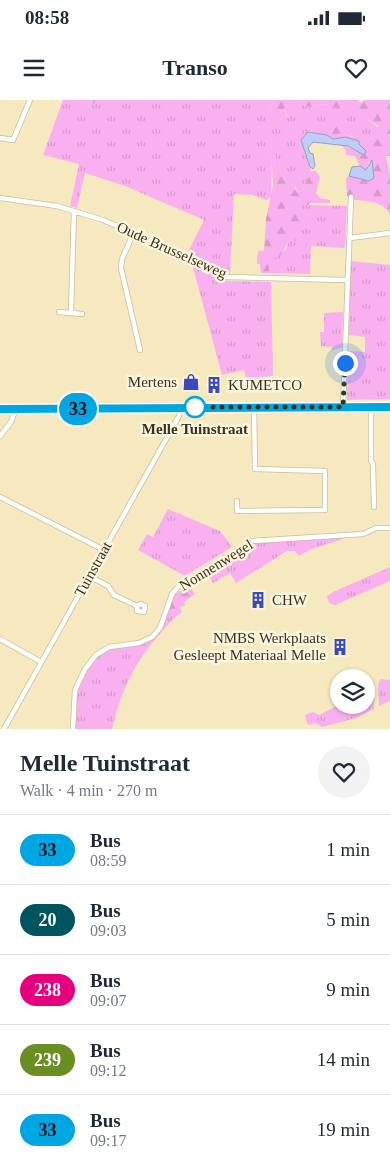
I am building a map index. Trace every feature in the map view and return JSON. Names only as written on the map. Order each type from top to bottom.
[{"type":"main road","points":[[0,409],[390,407]]},
{"type":"street","points":[[0,138],[13,140],[30,100]]},
{"type":"street","points":[[343,407],[346,280],[351,197]]},
{"type":"street","name":"Oude Brusselseweg","points":[[0,198],[39,202],[74,211],[134,232],[228,277],[346,280]]},
{"type":"street","points":[[71,313],[74,211]]},
{"type":"street","points":[[134,232],[122,259],[121,268],[140,350]]},
{"type":"street","points":[[350,238],[390,234]]},
{"type":"street","points":[[59,312],[82,314]]},
{"type":"street","points":[[237,501],[238,511],[325,510],[325,471],[255,469],[254,407]]},
{"type":"street","points":[[371,407],[371,460],[373,465],[374,507]]},
{"type":"street","name":"Tuinstraat","points":[[4,729],[179,416],[180,408]]},
{"type":"street","points":[[0,436],[11,422],[16,409]]},
{"type":"street","points":[[0,497],[104,550]]},
{"type":"street","name":"Nonnenwegel","points":[[73,729],[74,690],[79,677],[92,659],[109,646],[139,643],[152,637],[162,622],[172,594],[189,580],[252,541],[362,534],[376,528],[390,528]]},
{"type":"street","points":[[89,576],[108,586],[114,595],[137,606]]},
{"type":"street","points":[[0,639],[41,662]]},
{"type":"green space","points":[[63,100],[274,100],[270,108],[288,118],[284,108],[292,102],[311,107],[326,104],[366,118],[381,130],[380,134],[366,141],[359,141],[352,136],[342,134],[339,129],[325,123],[308,132],[301,140],[311,171],[302,191],[297,192],[295,184],[276,173],[275,150],[272,150],[271,197],[266,200],[252,195],[234,194],[230,274],[188,252],[204,220],[125,186],[85,173],[77,208],[70,206],[79,164],[43,155]]},
{"type":"green space","points":[[274,100],[357,100],[362,103],[364,100],[390,100],[390,156],[386,156],[390,175],[390,216],[388,211],[380,205],[369,201],[353,200],[353,197],[347,196],[346,178],[349,176],[369,181],[374,178],[373,163],[369,162],[366,170],[360,166],[355,156],[346,155],[346,150],[340,144],[364,154],[359,145],[348,138],[333,139],[327,135],[311,132],[319,125],[330,123],[345,135],[354,137],[359,141],[366,141],[380,134],[378,126],[366,118],[326,104],[311,107],[292,102],[284,108],[288,122],[284,126],[277,126],[270,108]]},
{"type":"green space","points":[[275,149],[276,173],[296,172],[295,189],[297,192],[302,191],[311,171],[316,171],[320,177],[316,193],[320,198],[330,200],[330,203],[302,205],[298,241],[290,240],[280,256],[269,261],[269,273],[261,273],[260,264],[257,264],[258,251],[264,251],[266,219],[273,185],[271,150]]},
{"type":"green space","points":[[302,205],[347,206],[345,248],[311,246],[310,274],[269,273],[269,261],[286,249]]},
{"type":"green space","points":[[350,261],[390,265],[390,399],[347,400],[348,351],[365,352],[365,337],[349,335]]},
{"type":"green space","points":[[192,264],[228,281],[271,282],[273,376],[246,378],[244,370],[222,375]]},
{"type":"green space","points":[[343,312],[342,348],[332,350],[332,347],[321,346],[320,332],[324,332],[324,313]]},
{"type":"green space","points":[[168,509],[220,531],[232,547],[185,576],[138,550],[147,534],[153,537]]},
{"type":"green space","points":[[342,537],[343,539],[312,549],[299,556],[295,551],[287,551],[236,583],[230,573],[213,583],[209,576],[195,585],[195,580],[259,542]]},
{"type":"green space","points":[[390,567],[390,581],[335,605],[329,603],[327,596],[333,592]]},
{"type":"green space","points":[[188,585],[195,594],[184,602],[185,605],[167,613],[174,596]]},
{"type":"green space","points":[[180,607],[182,612],[158,636],[135,668],[119,703],[112,729],[76,729],[76,702],[79,686],[86,671],[94,661],[102,652],[110,648],[134,645],[153,637],[161,627],[167,613]]},
{"type":"green space","points":[[380,679],[390,680],[390,701],[379,706],[378,685]]},
{"type":"green space","points":[[330,710],[330,714],[364,714],[322,727],[315,723],[308,725],[305,715],[313,712],[319,715]]},
{"type":"water","points":[[308,132],[327,135],[333,139],[345,137],[359,141],[359,144],[366,151],[364,155],[348,146],[313,142],[308,148],[310,153],[313,154],[315,166],[313,169],[310,167],[301,140]]},
{"type":"water","points":[[372,160],[374,178],[369,181],[349,176],[352,167],[360,166],[366,170]]},
{"type":"bus line","name":"33","points":[[0,409],[390,407]]},
{"type":"place","name":"Mertens","points":[[191,382]]},
{"type":"place","name":"KUMETCO","points":[[214,385]]},
{"type":"place","name":"Melle Tuinstraat","points":[[195,407]]},
{"type":"place","name":"CHW","points":[[258,600]]},
{"type":"place","name":"NMBS Werkplaats Gesleept Materiaal Melle","points":[[340,647]]},
{"type":"route","points":[[195,407],[343,407],[345,363]]}]
